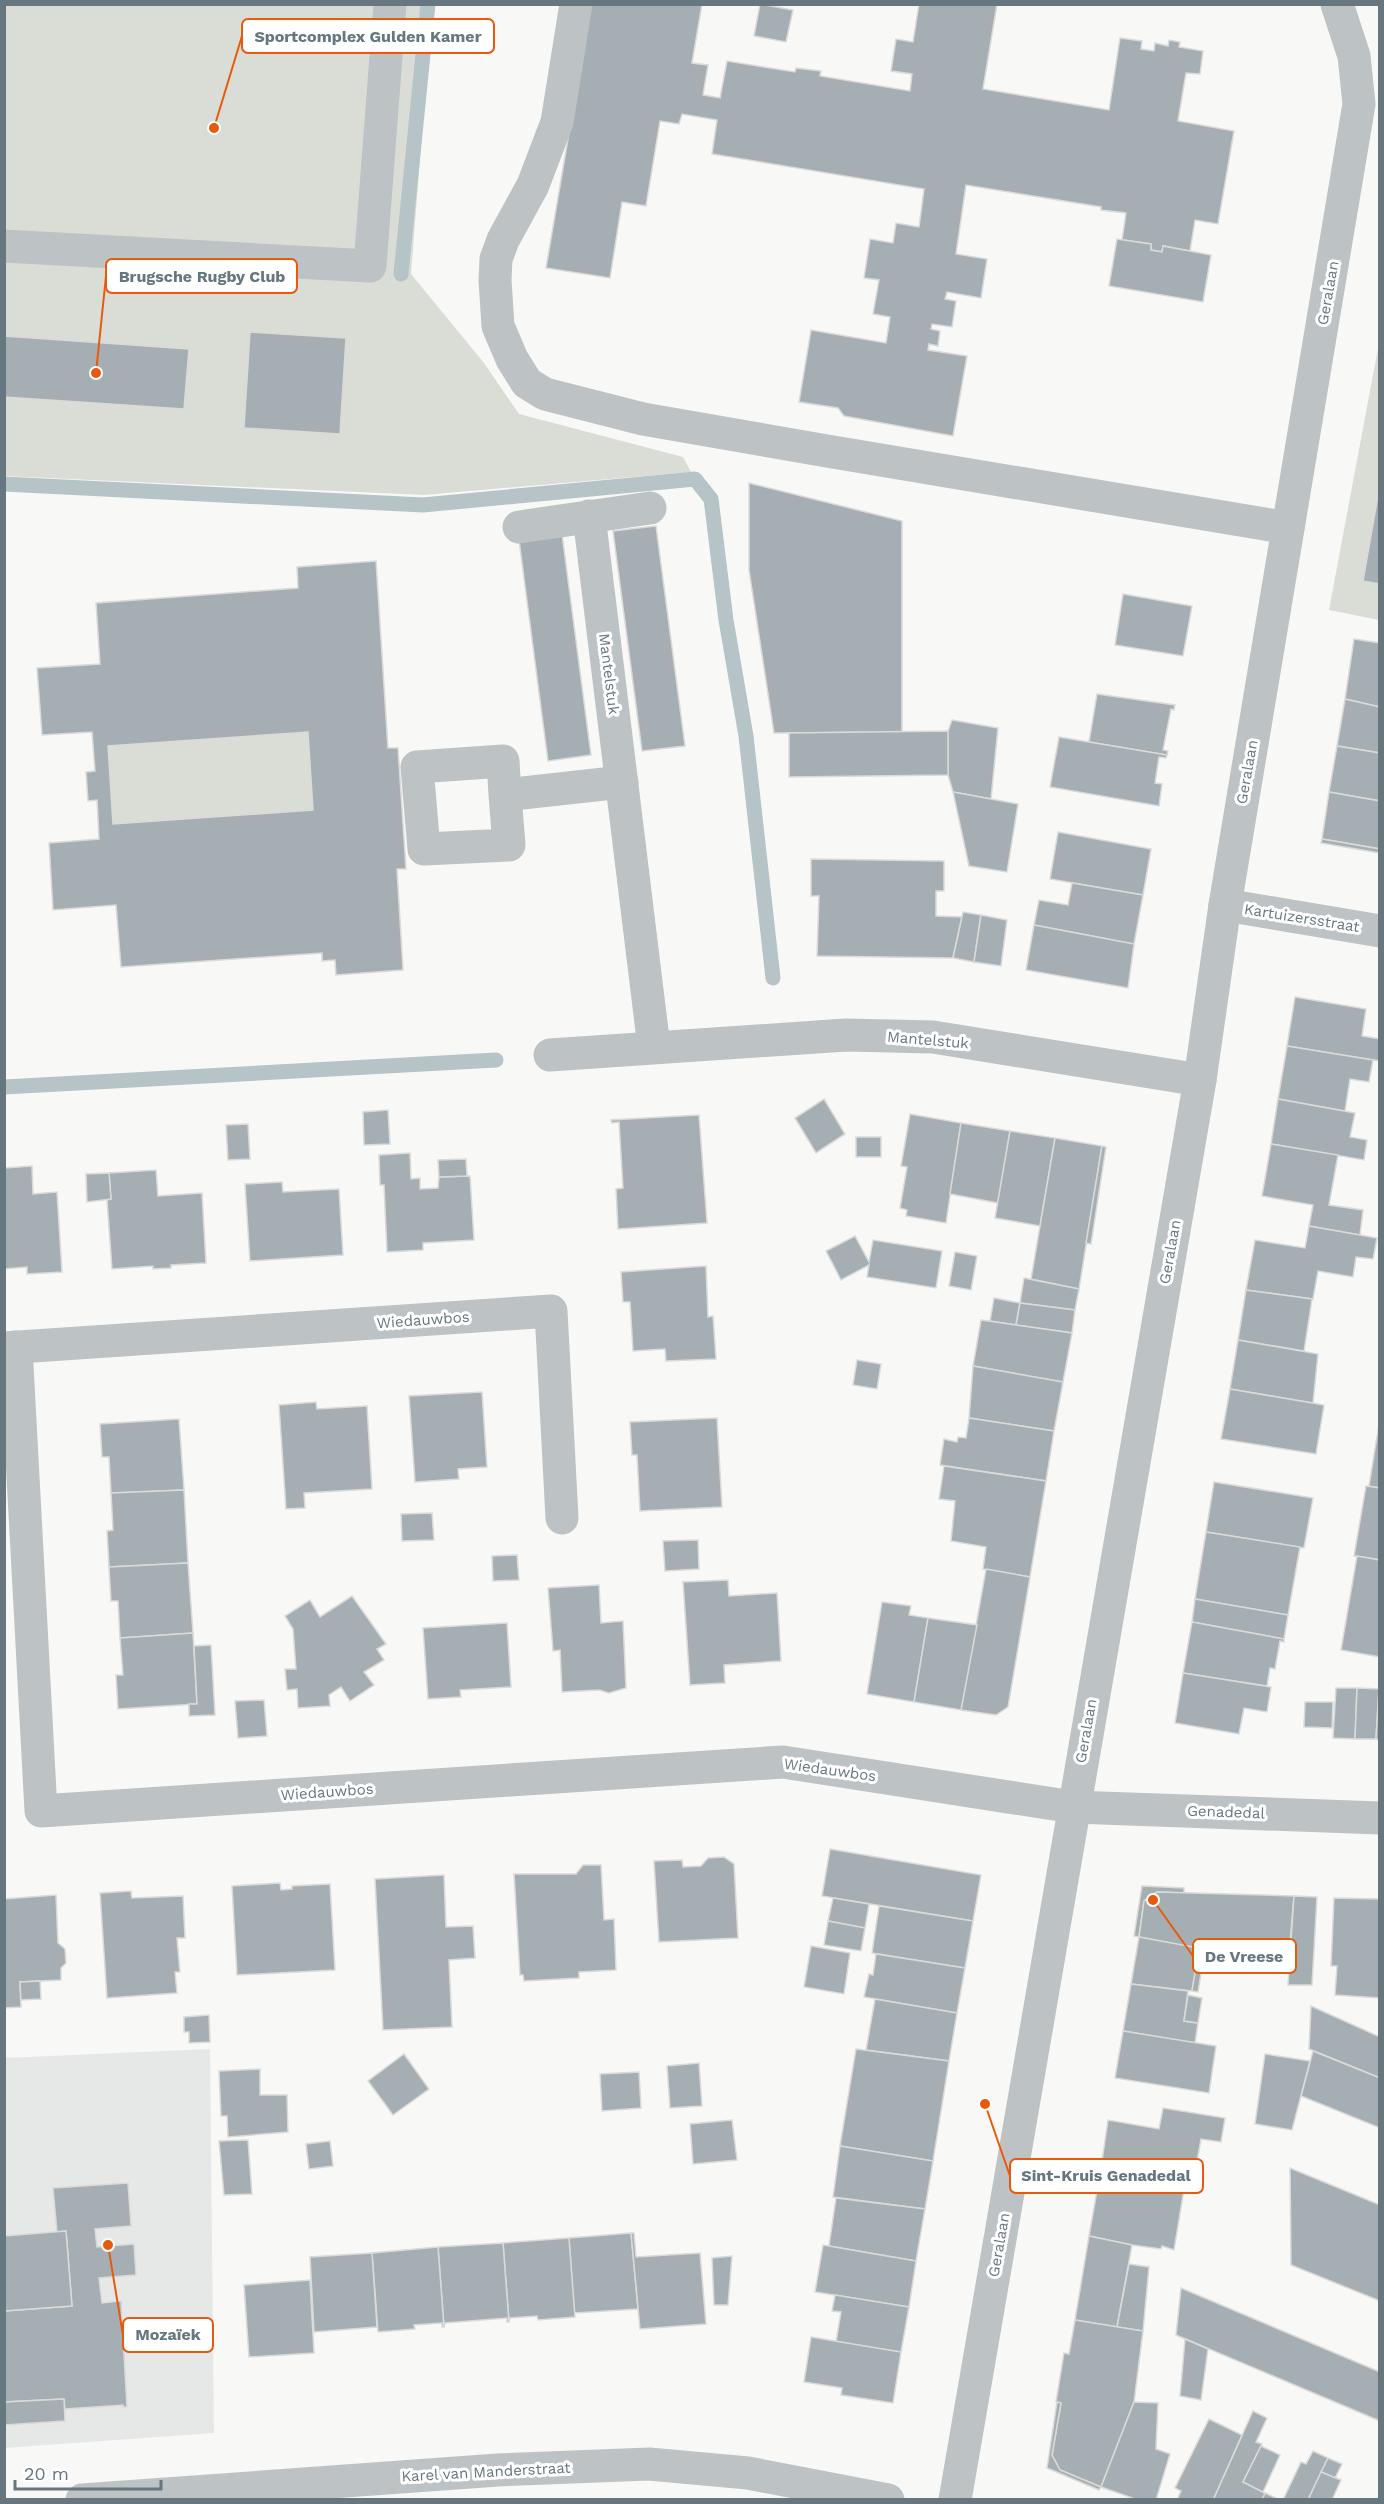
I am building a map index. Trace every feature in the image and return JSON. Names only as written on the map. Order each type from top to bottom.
[{"type":"street","points":[[4,246],[370,266],[390,4]]},
{"type":"street","points":[[576,4],[557,122],[534,185],[503,240],[496,259],[498,326],[512,359],[527,383],[545,394],[643,418],[1288,528]]},
{"type":"street","name":"Geralaan","points":[[955,2499],[1200,1080],[1225,905],[1359,104],[1354,56],[1337,4]]},
{"type":"street","points":[[519,527],[650,508]]},
{"type":"street","name":"Mantelstuk","points":[[589,516],[654,1047]]},
{"type":"street","points":[[505,795],[622,782]]},
{"type":"street","name":"Kartuizersstraat","points":[[1225,905],[1380,931]]},
{"type":"street","name":"Mantelstuk","points":[[550,1055],[846,1035],[933,1037],[1200,1080]]},
{"type":"street","name":"Wiedauwbos","points":[[562,1518],[551,1311],[10,1348],[41,1811],[783,1762],[1073,1807]]},
{"type":"street","name":"Genadedal","points":[[1073,1807],[1380,1818]]},
{"type":"street","name":"Karel van Manderstraat","points":[[82,2499],[508,2470],[649,2464],[746,2486],[888,2499]]},
{"type":"shaded area","points":[[4,5],[432,5],[411,274],[484,363],[519,414],[683,457],[691,472],[424,495],[5,476]]},
{"type":"shaded area","points":[[1379,343],[1379,620],[1329,610]]},
{"type":"shaded area","points":[[308,732],[313,810],[113,824],[108,746]]},
{"type":"shaded area","points":[[210,2049],[214,2433],[5,2448],[4,2058]]},
{"type":"building","points":[[591,4],[702,4],[692,63],[708,65],[703,95],[720,98],[727,61],[795,72],[796,68],[821,71],[820,76],[910,91],[912,74],[891,71],[896,39],[913,42],[919,4],[997,4],[983,89],[1109,110],[1120,38],[1142,41],[1141,49],[1154,51],[1155,43],[1168,46],[1169,40],[1180,42],[1179,47],[1203,51],[1200,74],[1186,73],[1178,121],[1234,131],[1218,224],[1195,220],[1190,251],[1163,246],[1162,252],[1151,250],[1151,244],[1122,240],[1126,213],[966,185],[956,254],[987,259],[981,298],[947,292],[945,299],[956,301],[952,327],[932,324],[931,329],[940,331],[938,346],[929,344],[928,350],[967,356],[953,436],[844,416],[838,408],[799,402],[811,330],[886,343],[890,317],[873,314],[879,280],[864,278],[870,239],[893,243],[896,223],[919,227],[924,189],[712,154],[717,120],[682,114],[679,124],[660,121],[646,206],[622,202],[610,278],[546,268]]},
{"type":"building","points":[[760,4],[793,10],[786,42],[754,36]]},
{"type":"building","points":[[1117,239],[1151,244],[1151,250],[1162,252],[1163,246],[1211,255],[1203,302],[1109,286]]},
{"type":"building","points":[[250,332],[346,338],[340,434],[244,428]]},
{"type":"building","points":[[4,336],[189,349],[184,409],[4,397]]},
{"type":"building","points":[[749,483],[902,521],[902,732],[774,733],[749,570]]},
{"type":"building","points":[[1380,484],[1380,584],[1363,581]]},
{"type":"building","points":[[656,526],[685,746],[642,751],[613,531]]},
{"type":"building","points":[[562,534],[591,755],[548,761],[519,540]]},
{"type":"building","points":[[376,561],[388,748],[398,748],[406,869],[397,869],[403,970],[336,975],[335,960],[322,961],[322,953],[121,967],[116,905],[53,910],[49,843],[99,839],[97,800],[88,801],[86,772],[95,771],[92,732],[42,735],[37,668],[100,664],[96,603],[298,588],[297,567]],"holes":[[[308,732],[313,810],[113,824],[108,746]]]},
{"type":"building","points":[[1123,594],[1192,606],[1183,656],[1115,645]]},
{"type":"building","points":[[1354,639],[1380,643],[1380,707],[1345,699]]},
{"type":"building","points":[[1097,694],[1175,705],[1174,710],[1171,709],[1163,750],[1168,751],[1167,755],[1089,742]]},
{"type":"building","points":[[1345,699],[1380,707],[1380,753],[1337,746]]},
{"type":"building","points":[[952,720],[998,728],[991,799],[953,792],[948,775],[948,731]]},
{"type":"building","points":[[948,731],[948,775],[789,777],[789,733]]},
{"type":"building","points":[[1059,737],[1167,755],[1166,758],[1159,757],[1155,783],[1162,784],[1159,806],[1050,787]]},
{"type":"building","points":[[1337,746],[1380,753],[1380,801],[1329,792]]},
{"type":"building","points":[[953,792],[1018,804],[1007,872],[969,866]]},
{"type":"building","points":[[1329,792],[1380,801],[1380,849],[1322,839]]},
{"type":"building","points":[[1058,832],[1151,849],[1143,895],[1050,879]]},
{"type":"building","points":[[1322,839],[1380,849],[1380,853],[1321,843]]},
{"type":"building","points":[[811,859],[944,861],[944,891],[936,891],[936,916],[962,917],[953,958],[817,956],[819,896],[811,896]]},
{"type":"building","points":[[1072,883],[1143,895],[1134,944],[1034,925],[1039,900],[1068,905]]},
{"type":"building","points":[[963,912],[981,915],[974,962],[953,958]]},
{"type":"building","points":[[981,915],[1007,920],[1001,966],[974,962]]},
{"type":"building","points":[[1034,925],[1134,944],[1128,988],[1026,970]]},
{"type":"building","points":[[1295,997],[1366,1009],[1362,1036],[1380,1039],[1380,1061],[1287,1046]]},
{"type":"building","points":[[1287,1046],[1373,1060],[1369,1082],[1350,1079],[1345,1111],[1278,1099]]},
{"type":"building","points":[[824,1099],[845,1134],[816,1153],[795,1118]]},
{"type":"building","points":[[1278,1099],[1355,1113],[1350,1137],[1367,1140],[1364,1160],[1271,1144]]},
{"type":"building","points":[[388,1110],[390,1144],[364,1145],[363,1112]]},
{"type":"building","points":[[910,1114],[961,1123],[946,1223],[906,1216],[907,1210],[900,1208],[907,1167],[901,1166]]},
{"type":"building","points":[[699,1115],[707,1223],[618,1229],[616,1189],[623,1188],[619,1122],[612,1123],[611,1120]]},
{"type":"building","points":[[961,1123],[1010,1131],[998,1203],[950,1194]]},
{"type":"building","points":[[248,1124],[250,1159],[228,1160],[226,1125]]},
{"type":"building","points":[[1010,1131],[1055,1138],[1040,1226],[995,1218]]},
{"type":"building","points":[[856,1137],[881,1137],[881,1157],[856,1157]]},
{"type":"building","points":[[1055,1138],[1102,1146],[1079,1289],[1031,1279]]},
{"type":"building","points":[[1271,1144],[1338,1155],[1329,1205],[1363,1210],[1360,1235],[1309,1226],[1313,1205],[1262,1196]]},
{"type":"building","points":[[1102,1146],[1106,1147],[1091,1244],[1086,1243]]},
{"type":"building","points":[[410,1153],[411,1179],[420,1178],[420,1189],[438,1188],[439,1177],[470,1176],[474,1240],[423,1243],[423,1250],[387,1252],[384,1185],[380,1185],[379,1155]]},
{"type":"building","points":[[466,1159],[467,1176],[439,1177],[438,1160]]},
{"type":"building","points":[[32,1166],[33,1194],[57,1192],[62,1272],[27,1274],[27,1267],[4,1269],[4,1168]]},
{"type":"building","points":[[156,1170],[158,1196],[202,1193],[206,1263],[171,1265],[171,1268],[153,1269],[153,1266],[112,1269],[107,1200],[111,1199],[109,1173]]},
{"type":"building","points":[[109,1173],[111,1199],[87,1202],[86,1174]]},
{"type":"building","points":[[282,1182],[283,1192],[339,1189],[343,1255],[250,1261],[245,1184]]},
{"type":"building","points":[[1309,1226],[1377,1238],[1373,1259],[1356,1257],[1353,1277],[1318,1271],[1313,1299],[1246,1290],[1255,1240],[1305,1248]]},
{"type":"building","points":[[855,1236],[869,1262],[873,1240],[942,1251],[936,1288],[867,1277],[869,1265],[841,1280],[826,1251]]},
{"type":"building","points":[[955,1252],[977,1256],[971,1290],[949,1286]]},
{"type":"building","points":[[706,1266],[708,1317],[713,1316],[716,1359],[666,1361],[665,1349],[633,1351],[630,1302],[623,1302],[621,1272]]},
{"type":"building","points":[[1024,1278],[1079,1289],[1075,1310],[1020,1303]]},
{"type":"building","points":[[1246,1290],[1312,1299],[1304,1351],[1238,1340]]},
{"type":"building","points":[[994,1298],[1020,1303],[1016,1325],[990,1321]]},
{"type":"building","points":[[1020,1303],[1075,1310],[1072,1333],[1016,1325]]},
{"type":"building","points":[[981,1320],[1072,1333],[1063,1382],[973,1366]]},
{"type":"building","points":[[1238,1340],[1318,1354],[1313,1403],[1230,1389]]},
{"type":"building","points":[[857,1360],[881,1364],[877,1389],[853,1385]]},
{"type":"building","points":[[973,1366],[1063,1382],[1054,1431],[969,1418]]},
{"type":"building","points":[[1230,1389],[1324,1405],[1316,1454],[1221,1439]]},
{"type":"building","points":[[482,1392],[487,1467],[458,1469],[459,1479],[415,1482],[409,1396]]},
{"type":"building","points":[[316,1402],[317,1409],[367,1406],[372,1489],[304,1493],[305,1508],[286,1509],[279,1405]]},
{"type":"building","points":[[717,1418],[722,1507],[640,1511],[637,1455],[632,1455],[630,1422]]},
{"type":"building","points":[[969,1418],[1054,1431],[1046,1481],[940,1465],[944,1439],[957,1442],[958,1437],[966,1438]]},
{"type":"building","points":[[1380,1418],[1380,1488],[1369,1486]]},
{"type":"building","points":[[179,1419],[184,1490],[111,1493],[109,1457],[102,1457],[100,1424]]},
{"type":"building","points":[[944,1466],[1046,1481],[1030,1577],[983,1569],[986,1547],[951,1541],[955,1501],[939,1499]]},
{"type":"building","points":[[1214,1482],[1313,1498],[1304,1548],[1206,1532]]},
{"type":"building","points":[[1366,1486],[1380,1488],[1380,1560],[1354,1556]]},
{"type":"building","points":[[184,1490],[188,1563],[109,1567],[107,1531],[113,1530],[111,1493]]},
{"type":"building","points":[[432,1513],[434,1540],[402,1541],[401,1514]]},
{"type":"building","points":[[1206,1532],[1300,1547],[1288,1615],[1195,1599]]},
{"type":"building","points":[[698,1540],[699,1569],[665,1571],[663,1541]]},
{"type":"building","points":[[517,1555],[519,1580],[493,1581],[492,1556]]},
{"type":"building","points":[[1357,1556],[1380,1560],[1380,1657],[1341,1650]]},
{"type":"building","points":[[188,1563],[193,1633],[120,1638],[118,1601],[111,1601],[109,1567]]},
{"type":"building","points":[[986,1569],[1030,1577],[1008,1707],[996,1715],[961,1710]]},
{"type":"building","points":[[728,1580],[729,1596],[777,1593],[781,1661],[724,1665],[725,1683],[690,1685],[683,1582]]},
{"type":"building","points":[[599,1585],[601,1623],[623,1621],[626,1688],[609,1693],[599,1690],[562,1692],[560,1650],[553,1651],[548,1588]]},
{"type":"building","points":[[352,1596],[386,1644],[377,1649],[384,1660],[364,1672],[374,1685],[350,1701],[341,1687],[329,1695],[330,1706],[298,1708],[297,1689],[287,1690],[285,1669],[296,1669],[293,1629],[285,1616],[310,1600],[320,1617]]},
{"type":"building","points":[[1195,1599],[1288,1615],[1284,1639],[1192,1622]]},
{"type":"building","points":[[882,1602],[911,1606],[909,1615],[928,1618],[914,1702],[867,1694]]},
{"type":"building","points":[[928,1618],[977,1625],[961,1710],[914,1702]]},
{"type":"building","points":[[1192,1622],[1284,1639],[1284,1642],[1280,1641],[1275,1669],[1270,1668],[1267,1686],[1183,1673]]},
{"type":"building","points":[[507,1623],[511,1687],[460,1690],[461,1697],[428,1699],[423,1628]]},
{"type":"building","points":[[193,1633],[197,1704],[118,1709],[116,1675],[123,1675],[120,1638]]},
{"type":"building","points":[[211,1645],[215,1715],[189,1716],[189,1704],[197,1704],[194,1646]]},
{"type":"building","points":[[1183,1673],[1271,1687],[1267,1712],[1244,1708],[1239,1734],[1175,1723]]},
{"type":"building","points":[[1336,1688],[1357,1688],[1355,1739],[1333,1738]]},
{"type":"building","points":[[1357,1688],[1379,1689],[1376,1739],[1355,1739]]},
{"type":"building","points":[[1380,1689],[1380,1740],[1376,1739]]},
{"type":"building","points":[[264,1700],[267,1736],[238,1738],[235,1701]]},
{"type":"building","points":[[1305,1702],[1333,1702],[1332,1728],[1304,1727]]},
{"type":"building","points":[[830,1849],[981,1875],[973,1921],[822,1896]]},
{"type":"building","points":[[724,1857],[734,1864],[738,1938],[659,1942],[654,1861],[682,1860],[683,1867],[701,1866],[708,1858]]},
{"type":"building","points":[[583,1865],[601,1865],[604,1920],[614,1919],[616,1970],[579,1972],[579,1978],[524,1981],[523,1975],[520,1975],[514,1874],[576,1874]]},
{"type":"building","points":[[444,1875],[446,1927],[473,1926],[475,1958],[449,1960],[452,2027],[383,2030],[375,1879]]},
{"type":"building","points":[[280,1883],[281,1890],[292,1889],[292,1886],[330,1884],[335,1970],[237,1975],[232,1886]]},
{"type":"building","points":[[1142,1886],[1184,1888],[1184,1893],[1157,1892],[1144,1901],[1139,1937],[1134,1936]]},
{"type":"building","points":[[131,1891],[132,1898],[183,1896],[185,1938],[177,1938],[180,1972],[175,1972],[177,1993],[107,1998],[100,1893]]},
{"type":"building","points":[[1157,1892],[1294,1896],[1288,1966],[1139,1937],[1144,1901]]},
{"type":"building","points":[[56,1895],[58,1943],[65,1949],[66,1963],[61,1968],[61,1980],[20,1982],[21,2007],[4,2008],[4,1899]]},
{"type":"building","points":[[1294,1896],[1317,1897],[1312,1985],[1288,1985]]},
{"type":"building","points":[[833,1898],[869,1904],[865,1928],[828,1921]]},
{"type":"building","points":[[1334,1898],[1380,1899],[1380,1998],[1335,1995],[1337,1966],[1331,1966]]},
{"type":"building","points":[[879,1906],[973,1921],[965,1968],[872,1953]]},
{"type":"building","points":[[828,1921],[865,1928],[861,1951],[824,1945]]},
{"type":"building","points":[[1139,1937],[1199,1948],[1192,1991],[1131,1984]]},
{"type":"building","points":[[811,1946],[850,1953],[844,1994],[804,1987]]},
{"type":"building","points":[[1199,1948],[1205,1949],[1198,1992],[1192,1991]]},
{"type":"building","points":[[876,1954],[965,1968],[957,2013],[864,1997],[869,1974],[873,1975]]},
{"type":"building","points":[[40,1981],[41,1999],[21,2000],[20,1982]]},
{"type":"building","points":[[1131,1984],[1188,1991],[1184,2021],[1198,2023],[1195,2043],[1123,2031]]},
{"type":"building","points":[[1188,1995],[1202,1998],[1198,2023],[1184,2021]]},
{"type":"building","points":[[875,1999],[957,2013],[949,2061],[866,2050]]},
{"type":"building","points":[[1311,2006],[1380,2037],[1380,2078],[1309,2049]]},
{"type":"building","points":[[209,2015],[210,2042],[189,2043],[189,2032],[184,2032],[184,2017]]},
{"type":"building","points":[[1123,2031],[1216,2046],[1209,2093],[1115,2078]]},
{"type":"building","points":[[856,2049],[949,2061],[933,2161],[840,2146]]},
{"type":"building","points":[[1313,2051],[1380,2078],[1380,2128],[1301,2096]]},
{"type":"building","points":[[404,2054],[429,2089],[393,2115],[368,2081]]},
{"type":"building","points":[[1265,2054],[1310,2061],[1292,2130],[1255,2124]]},
{"type":"building","points":[[699,2063],[702,2106],[670,2108],[667,2066]]},
{"type":"building","points":[[260,2069],[260,2095],[287,2095],[288,2132],[228,2137],[227,2116],[221,2116],[219,2071]]},
{"type":"building","points":[[639,2072],[641,2108],[602,2111],[600,2074]]},
{"type":"building","points":[[1163,2108],[1225,2118],[1221,2142],[1201,2139],[1193,2184],[1101,2168],[1108,2120],[1159,2129]]},
{"type":"building","points":[[732,2120],[737,2160],[693,2164],[690,2124]]},
{"type":"building","points":[[248,2140],[252,2194],[224,2195],[219,2141]]},
{"type":"building","points":[[330,2141],[333,2166],[309,2169],[306,2144]]},
{"type":"building","points":[[840,2146],[933,2161],[925,2209],[833,2197]]},
{"type":"building","points":[[1101,2168],[1185,2183],[1174,2250],[1162,2246],[1161,2249],[1089,2236]]},
{"type":"building","points":[[1290,2168],[1380,2205],[1380,2301],[1291,2265]]},
{"type":"building","points":[[128,2183],[131,2226],[95,2229],[97,2247],[134,2244],[136,2275],[99,2278],[102,2303],[121,2301],[127,2407],[123,2405],[65,2409],[64,2399],[4,2402],[4,2311],[72,2306],[66,2231],[57,2232],[53,2188]]},
{"type":"building","points":[[836,2198],[925,2209],[916,2261],[829,2246]]},
{"type":"building","points":[[66,2231],[72,2306],[4,2311],[4,2236]]},
{"type":"building","points":[[631,2233],[638,2309],[574,2313],[569,2238]]},
{"type":"building","points":[[631,2233],[634,2233],[636,2257],[700,2253],[706,2324],[640,2329]]},
{"type":"building","points":[[1089,2236],[1132,2245],[1117,2327],[1075,2320]]},
{"type":"building","points":[[569,2238],[575,2317],[538,2320],[537,2316],[510,2318],[509,2322],[503,2243]]},
{"type":"building","points":[[503,2243],[509,2322],[507,2318],[445,2323],[444,2327],[438,2247]]},
{"type":"building","points":[[823,2245],[916,2261],[909,2307],[815,2292]]},
{"type":"building","points":[[438,2247],[444,2327],[442,2323],[414,2325],[415,2329],[378,2332],[372,2253]]},
{"type":"building","points":[[372,2253],[377,2327],[314,2332],[310,2257]]},
{"type":"building","points":[[732,2256],[728,2305],[714,2305],[712,2258]]},
{"type":"building","points":[[1129,2264],[1149,2267],[1143,2331],[1117,2327]]},
{"type":"building","points":[[310,2280],[314,2353],[249,2357],[244,2285]]},
{"type":"building","points":[[1181,2288],[1380,2372],[1380,2421],[1176,2335]]},
{"type":"building","points":[[835,2295],[909,2307],[901,2352],[836,2342],[841,2312],[832,2311]]},
{"type":"building","points":[[1075,2320],[1143,2331],[1134,2402],[1101,2487],[1060,2470],[1052,2455],[1061,2403],[1056,2402],[1064,2353],[1069,2354]]},
{"type":"building","points":[[811,2337],[901,2352],[893,2403],[841,2395],[842,2388],[804,2382]]},
{"type":"building","points":[[1185,2339],[1208,2349],[1201,2400],[1180,2396]]},
{"type":"building","points":[[64,2399],[65,2421],[4,2425],[4,2402]]},
{"type":"building","points":[[1057,2402],[1061,2403],[1052,2455],[1060,2470],[1101,2487],[1099,2490],[1047,2468]]},
{"type":"building","points":[[1134,2402],[1158,2403],[1156,2449],[1170,2454],[1156,2500],[1138,2500],[1101,2487]]},
{"type":"building","points":[[1253,2411],[1267,2418],[1256,2442],[1262,2444],[1243,2482],[1265,2493],[1262,2500],[1213,2500]]},
{"type":"building","points":[[1209,2419],[1242,2435],[1213,2500],[1177,2500],[1181,2491],[1175,2488]]},
{"type":"building","points":[[1261,2446],[1280,2455],[1263,2492],[1243,2482]]},
{"type":"building","points":[[1313,2451],[1328,2458],[1308,2500],[1283,2500],[1301,2462],[1306,2464]]},
{"type":"building","points":[[1328,2458],[1342,2464],[1335,2478],[1321,2472]]},
{"type":"building","points":[[1321,2472],[1341,2480],[1332,2500],[1308,2500]]},
{"type":"building","points":[[1265,2493],[1280,2500],[1262,2500]]},
{"type":"waterway","points":[[401,274],[428,4]]},
{"type":"waterway","points":[[4,484],[423,505],[695,479],[711,499],[726,620],[746,736],[773,978]]},
{"type":"waterway","points":[[4,1087],[496,1060]]},
{"type":"place","name":"Sportcomplex Gulden Kamer","points":[[214,128]]},
{"type":"place","name":"Brugsche Rugby Club","points":[[96,373]]},
{"type":"place","name":"De Vreese","points":[[1153,1900]]},
{"type":"place","name":"Sint-Kruis Genadedal","points":[[985,2104]]},
{"type":"place","name":"Mozaïek","points":[[108,2245]]}]
